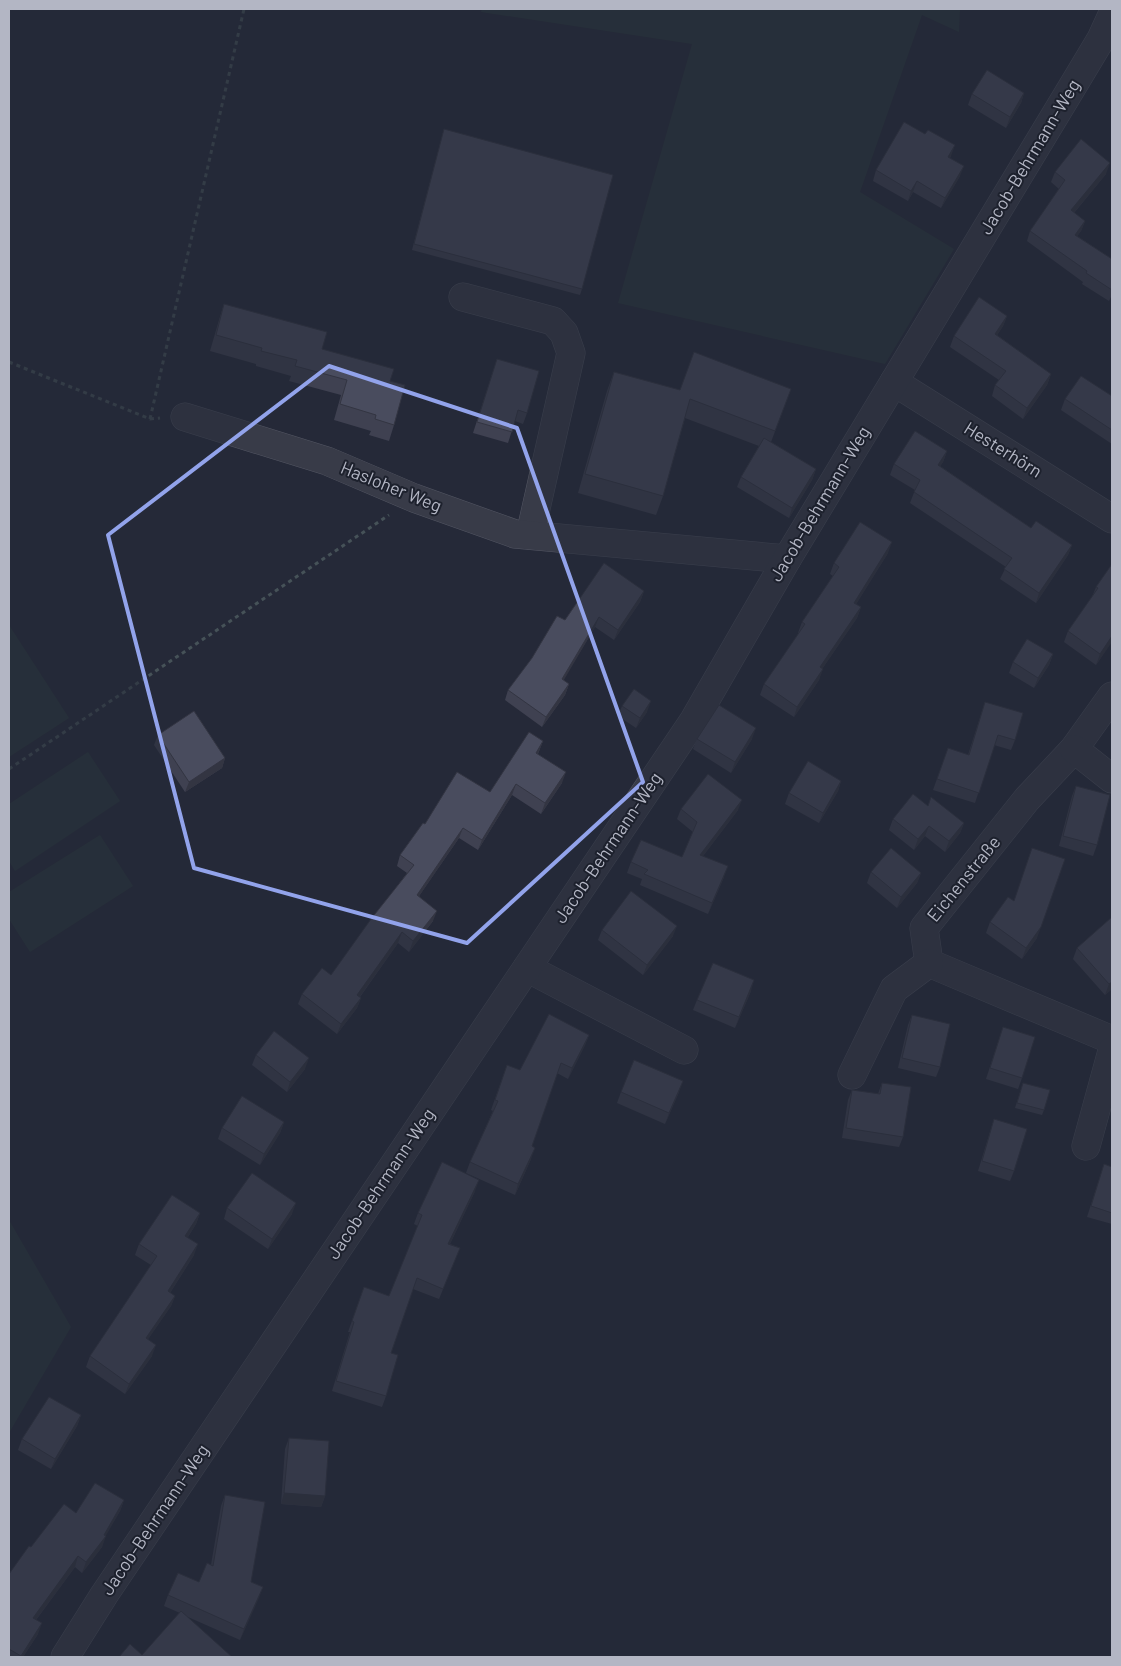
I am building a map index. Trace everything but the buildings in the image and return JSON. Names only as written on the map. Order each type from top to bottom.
[{"type":"street","name":"Jacob-Behrmann-Weg","points":[[64,1657],[694,720],[787,559],[1101,39],[1112,15]]},
{"type":"street","points":[[463,298],[553,321],[564,333],[571,353],[530,535]]},
{"type":"street","name":"Hesterhörn","points":[[894,382],[1112,519]]},
{"type":"street","name":"Hasloher Weg","points":[[184,417],[327,461],[414,498],[515,534],[787,559]]},
{"type":"street","name":"Eichenstraße","points":[[929,963],[924,928],[1027,800],[1074,749],[1112,696]]},
{"type":"street","points":[[1074,749],[1112,779]]},
{"type":"street","points":[[852,1075],[894,989],[929,963],[1112,1040]]},
{"type":"street","points":[[527,968],[684,1050]]},
{"type":"street","points":[[1086,1146],[1112,1050]]},
{"type":"path","points":[[150,419],[244,9]]},
{"type":"path","points":[[9,362],[150,419],[184,417]]},
{"type":"path","points":[[9,769],[414,498]]},
{"type":"highlighted area","points":[[329,366],[517,428],[643,782],[467,943],[194,868],[108,535]]},
{"type":"shaded area","points":[[482,9],[960,9],[959,32],[922,15],[860,192],[954,249],[885,364],[618,303],[692,44],[481,12]]},
{"type":"shaded area","points":[[9,625],[69,718],[9,757]]},
{"type":"shaded area","points":[[88,752],[120,801],[15,871],[9,861],[9,804]]},
{"type":"shaded area","points":[[100,835],[133,886],[30,952],[9,919],[9,892]]},
{"type":"shaded area","points":[[9,1220],[71,1327],[9,1433]]}]
